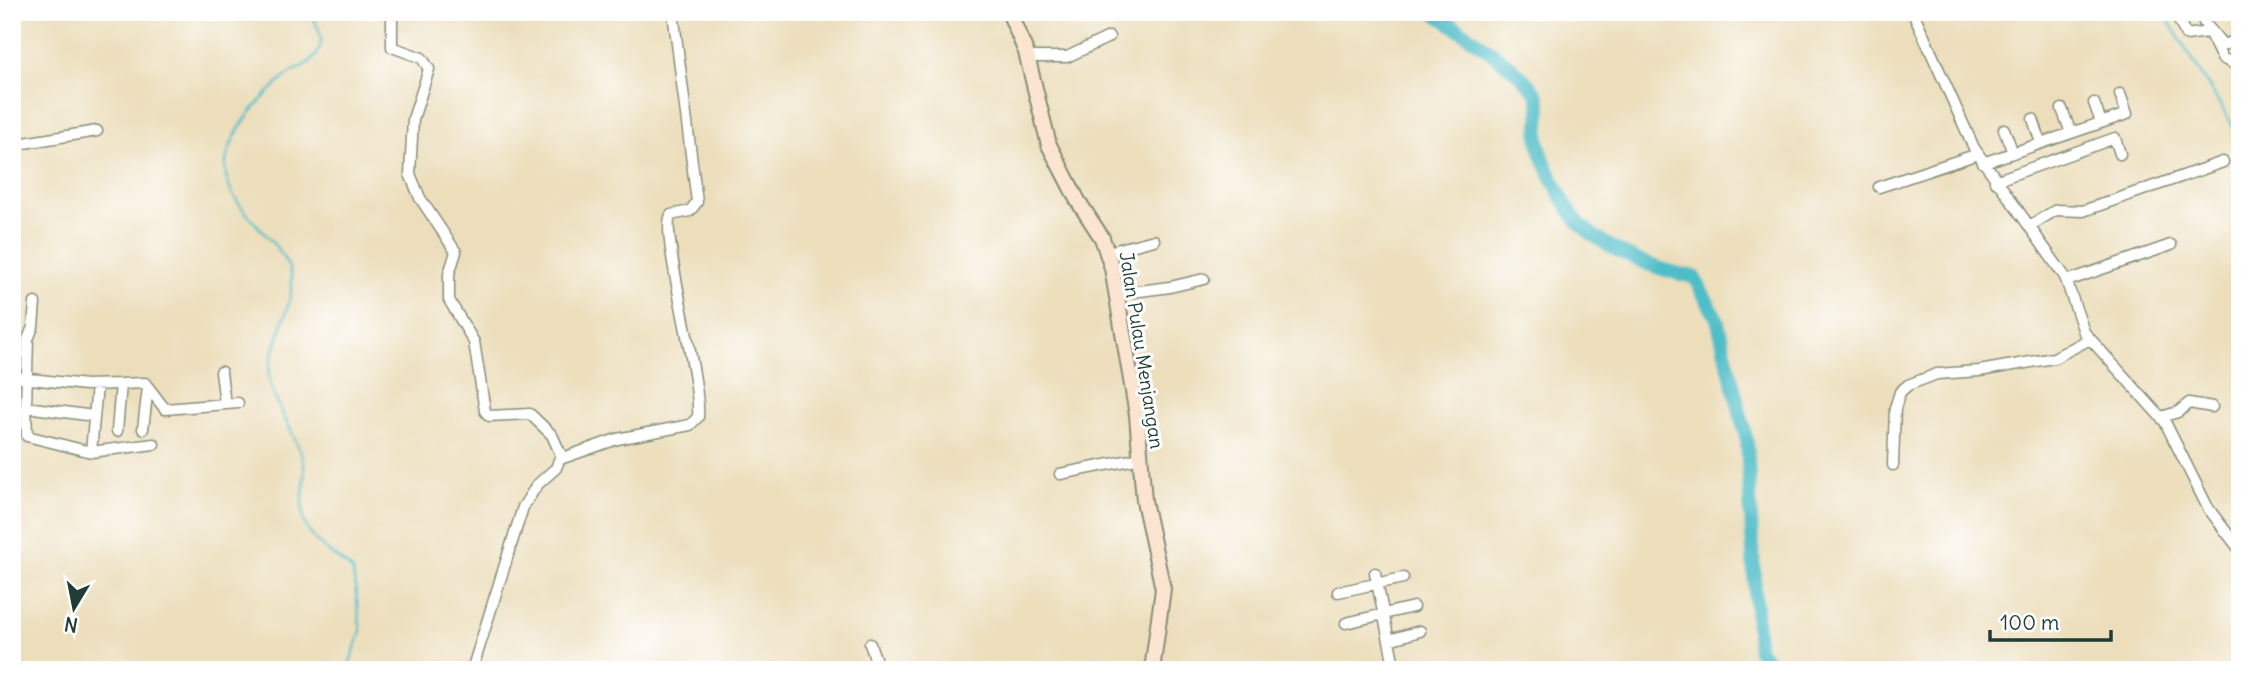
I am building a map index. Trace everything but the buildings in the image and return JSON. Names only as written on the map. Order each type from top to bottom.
[{"type":"street","points":[[392,12],[393,47],[422,58],[429,69],[413,119],[410,174],[420,198],[456,252],[449,274],[449,299],[474,342],[485,411],[496,418],[523,413],[540,420],[559,448],[560,459],[556,468],[537,485],[523,507],[472,670]]},
{"type":"street","points":[[560,459],[617,439],[690,425],[698,417],[693,360],[674,270],[668,224],[671,215],[690,211],[697,202],[673,12]]},
{"type":"street","name":"Jalan Pulau Menjangan","points":[[1009,12],[1027,57],[1049,145],[1108,252],[1117,294],[1141,458],[1144,501],[1163,589],[1152,670]]},
{"type":"street","points":[[1913,12],[1981,159],[1995,181],[2031,225],[2067,281],[2083,328],[2161,416],[2179,446],[2208,508],[2240,550]]},
{"type":"street","points":[[2175,12],[2186,36],[2213,29],[2223,45],[2240,39]]},
{"type":"street","points":[[2199,12],[2222,58],[2240,67]]},
{"type":"street","points":[[1027,57],[1067,57],[1109,37]]},
{"type":"street","points":[[1879,187],[2012,153],[2127,114],[2120,94]]},
{"type":"street","points":[[2094,103],[2101,122]]},
{"type":"street","points":[[2062,109],[2071,133]]},
{"type":"street","points":[[2033,118],[2041,143]]},
{"type":"street","points":[[2004,129],[2012,153]]},
{"type":"street","points":[[12,145],[97,131]]},
{"type":"street","points":[[1995,181],[2115,138],[2120,154]]},
{"type":"street","points":[[2031,225],[2056,210],[2083,211],[2223,162]]},
{"type":"street","points":[[1108,252],[1154,240]]},
{"type":"street","points":[[2067,281],[2171,245]]},
{"type":"street","points":[[1117,294],[1170,288],[1205,279]]},
{"type":"street","points":[[35,303],[33,327],[27,338],[27,436],[91,452],[154,444]]},
{"type":"street","points":[[1893,465],[1895,408],[1900,392],[1908,385],[1937,374],[1979,371],[2054,358],[2090,339]]},
{"type":"street","points":[[221,372],[225,404]]},
{"type":"street","points":[[12,377],[97,385],[145,383],[165,409],[238,403]]},
{"type":"street","points":[[117,431],[121,384]]},
{"type":"street","points":[[91,452],[97,385]]},
{"type":"street","points":[[143,429],[148,387]]},
{"type":"street","points":[[2161,416],[2178,412],[2189,403],[2212,407]]},
{"type":"street","points":[[26,407],[94,416]]},
{"type":"street","points":[[1060,474],[1141,458]]},
{"type":"street","points":[[1376,578],[1395,670]]},
{"type":"street","points":[[1338,592],[1376,578],[1403,578]]},
{"type":"street","points":[[1346,623],[1413,607]]},
{"type":"street","points":[[1389,639],[1420,631]]},
{"type":"street","points":[[870,644],[878,670]]},
{"type":"waterway","points":[[311,12],[321,38],[318,53],[310,62],[285,77],[250,113],[231,145],[226,174],[230,189],[239,204],[274,245],[291,274],[290,296],[271,362],[270,381],[303,460],[305,477],[302,503],[307,528],[322,546],[353,571],[361,632],[347,670]]},
{"type":"waterway","points":[[1433,12],[1505,63],[1530,85],[1537,95],[1540,107],[1538,137],[1541,152],[1577,221],[1608,245],[1636,259],[1694,277],[1717,319],[1747,441],[1758,649],[1776,670]]},
{"type":"waterway","points":[[2163,12],[2240,137]]}]
